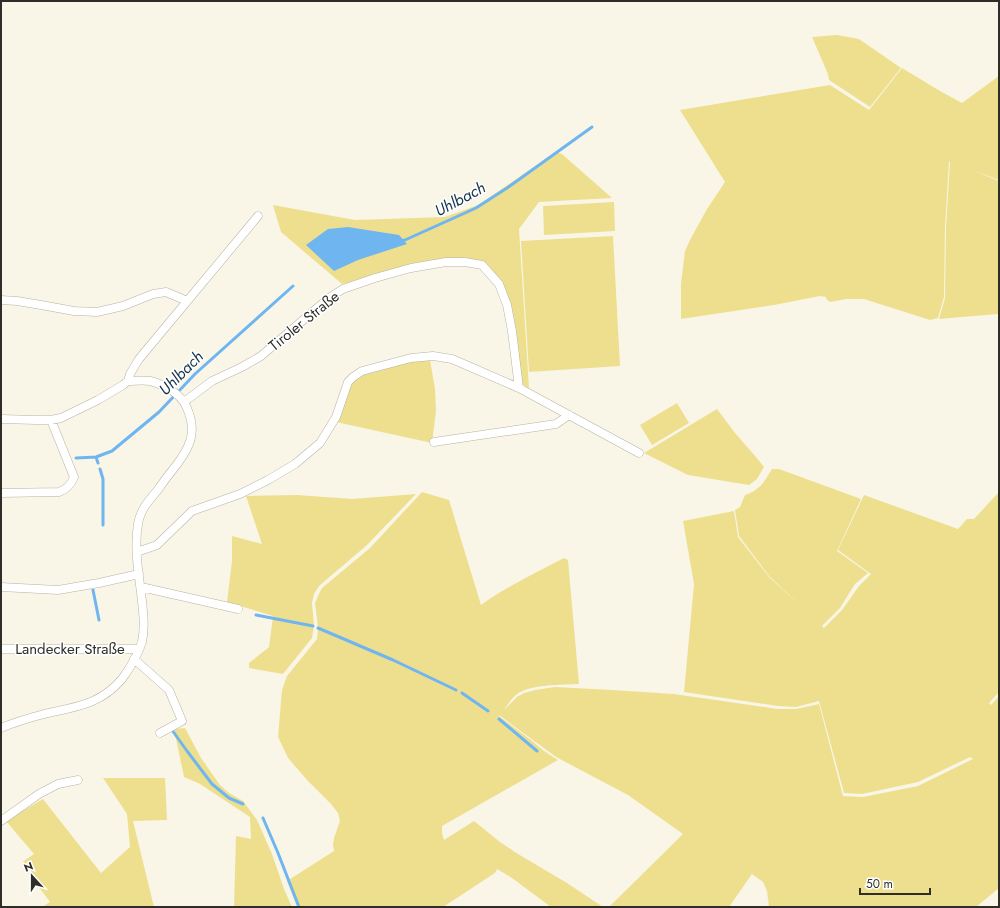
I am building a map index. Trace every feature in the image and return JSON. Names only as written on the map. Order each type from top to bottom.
[{"type":"street","points":[[128,381],[130,374],[139,359],[258,216]]},
{"type":"street","name":"Tiroler Straße","points":[[182,400],[212,381],[261,356],[329,298],[344,289],[410,268],[446,262],[465,262],[482,265],[499,284],[507,305],[512,331],[519,388]]},
{"type":"street","points":[[1,300],[17,301],[74,311],[97,312],[123,306],[153,294],[166,292],[187,301]]},
{"type":"street","points":[[137,552],[157,545],[192,510],[240,494],[295,464],[320,443],[336,417],[348,382],[353,377],[362,371],[411,358],[433,356],[452,359],[519,388],[639,453]]},
{"type":"street","points":[[1,419],[52,420],[61,418],[110,394],[128,381],[149,381],[162,385],[182,400],[192,423],[190,444],[180,460],[149,500],[142,511],[137,526],[137,552],[144,622],[142,641],[134,659],[121,679],[112,689],[93,702],[72,709],[26,719],[1,728]]},
{"type":"street","points":[[434,442],[556,424],[569,415]]},
{"type":"street","points":[[1,493],[59,492],[65,490],[69,486],[74,477],[52,420]]},
{"type":"street","points":[[1,587],[58,590],[139,574]]},
{"type":"street","points":[[141,587],[238,609]]},
{"type":"street","name":"Landecker Straße","points":[[1,649],[139,649]]},
{"type":"street","points":[[134,659],[169,690],[182,721],[160,733]]},
{"type":"street","points":[[1,821],[39,794],[58,784],[78,780]]},
{"type":"shaded area","points":[[837,35],[859,39],[901,68],[870,107],[829,80],[828,74],[812,37]]},
{"type":"shaded area","points":[[902,68],[962,103],[999,76],[999,180],[972,170],[999,181],[999,316],[998,314],[939,319],[945,298],[949,162],[945,227],[944,297],[938,318],[930,320],[864,299],[846,299],[830,302],[826,297],[820,296],[774,305],[681,319],[681,284],[685,251],[707,209],[725,182],[680,110],[830,85],[869,110]]},
{"type":"shaded area","points":[[556,152],[562,154],[612,198],[539,202],[519,229],[529,388],[521,384],[502,282],[484,261],[465,259],[375,276],[342,284],[281,232],[273,205],[355,220],[445,217],[478,205]]},
{"type":"shaded area","points":[[614,202],[615,231],[544,235],[543,206]]},
{"type":"shaded area","points":[[613,236],[620,366],[529,372],[521,241]]},
{"type":"shaded area","points":[[430,360],[435,389],[436,411],[432,443],[336,422],[351,383],[363,374],[412,361]]},
{"type":"shaded area","points":[[677,403],[689,423],[652,445],[640,425]]},
{"type":"shaded area","points":[[717,409],[764,467],[757,479],[749,485],[688,475],[644,453]]},
{"type":"shaded area","points":[[772,469],[779,469],[861,499],[837,551],[868,573],[855,584],[840,608],[822,626],[824,628],[842,610],[859,586],[871,574],[838,550],[864,495],[958,529],[967,519],[974,519],[999,492],[999,692],[989,703],[991,705],[999,696],[999,888],[976,907],[769,907],[767,891],[763,882],[752,874],[729,907],[609,907],[683,834],[628,795],[556,757],[499,715],[544,751],[558,760],[442,826],[444,840],[474,821],[500,842],[518,854],[567,883],[603,907],[551,907],[512,878],[497,869],[495,873],[443,907],[297,907],[287,881],[334,851],[334,838],[340,821],[338,813],[331,804],[288,758],[278,737],[282,690],[287,676],[317,639],[318,628],[315,603],[322,588],[370,548],[422,492],[449,500],[481,605],[511,586],[564,558],[568,560],[579,684],[537,687],[521,691],[511,700],[504,710],[517,697],[524,693],[555,687],[674,694],[777,709],[796,709],[819,704],[843,796],[863,797],[918,786],[973,759],[970,757],[918,782],[862,794],[844,793],[819,701],[796,707],[778,706],[684,692],[694,584],[683,521],[734,511],[738,537],[769,577],[801,606],[769,576],[739,536],[735,510],[740,507],[745,495],[754,491],[761,485]]},
{"type":"shaded area","points":[[416,494],[367,545],[319,586],[314,594],[312,603],[314,626],[312,638],[283,674],[249,668],[249,663],[269,647],[273,616],[227,602],[232,561],[232,536],[262,544],[246,496],[297,495],[352,499]]},
{"type":"shaded area","points":[[185,728],[201,758],[220,785],[229,793],[243,801],[257,820],[272,854],[292,907],[234,907],[236,836],[251,839],[250,817],[200,784],[184,777],[174,729]]},
{"type":"shaded area","points":[[103,778],[165,778],[167,820],[133,821],[154,907],[42,907],[50,902],[21,863],[34,854],[6,821],[43,799],[101,873],[130,847],[127,814]]},
{"type":"water","points":[[348,227],[399,235],[407,244],[358,260],[334,271],[306,245],[328,229]]},
{"type":"waterway","name":"Uhlbach","points":[[401,241],[476,208],[507,188],[592,127]]},
{"type":"waterway","name":"Uhlbach","points":[[76,458],[96,457],[112,451],[159,412],[195,374],[293,286]]},
{"type":"waterway","name":"Uhlbach","points":[[96,457],[98,463]]},
{"type":"waterway","points":[[100,469],[103,479],[103,525]]},
{"type":"waterway","points":[[93,590],[99,620]]},
{"type":"waterway","points":[[256,615],[313,626]]},
{"type":"waterway","points":[[318,628],[393,660],[456,690]]},
{"type":"waterway","points":[[462,693],[488,711]]},
{"type":"waterway","points":[[499,719],[537,751]]},
{"type":"waterway","points":[[172,730],[212,784],[229,798],[243,804]]},
{"type":"waterway","points":[[263,818],[299,907]]}]
